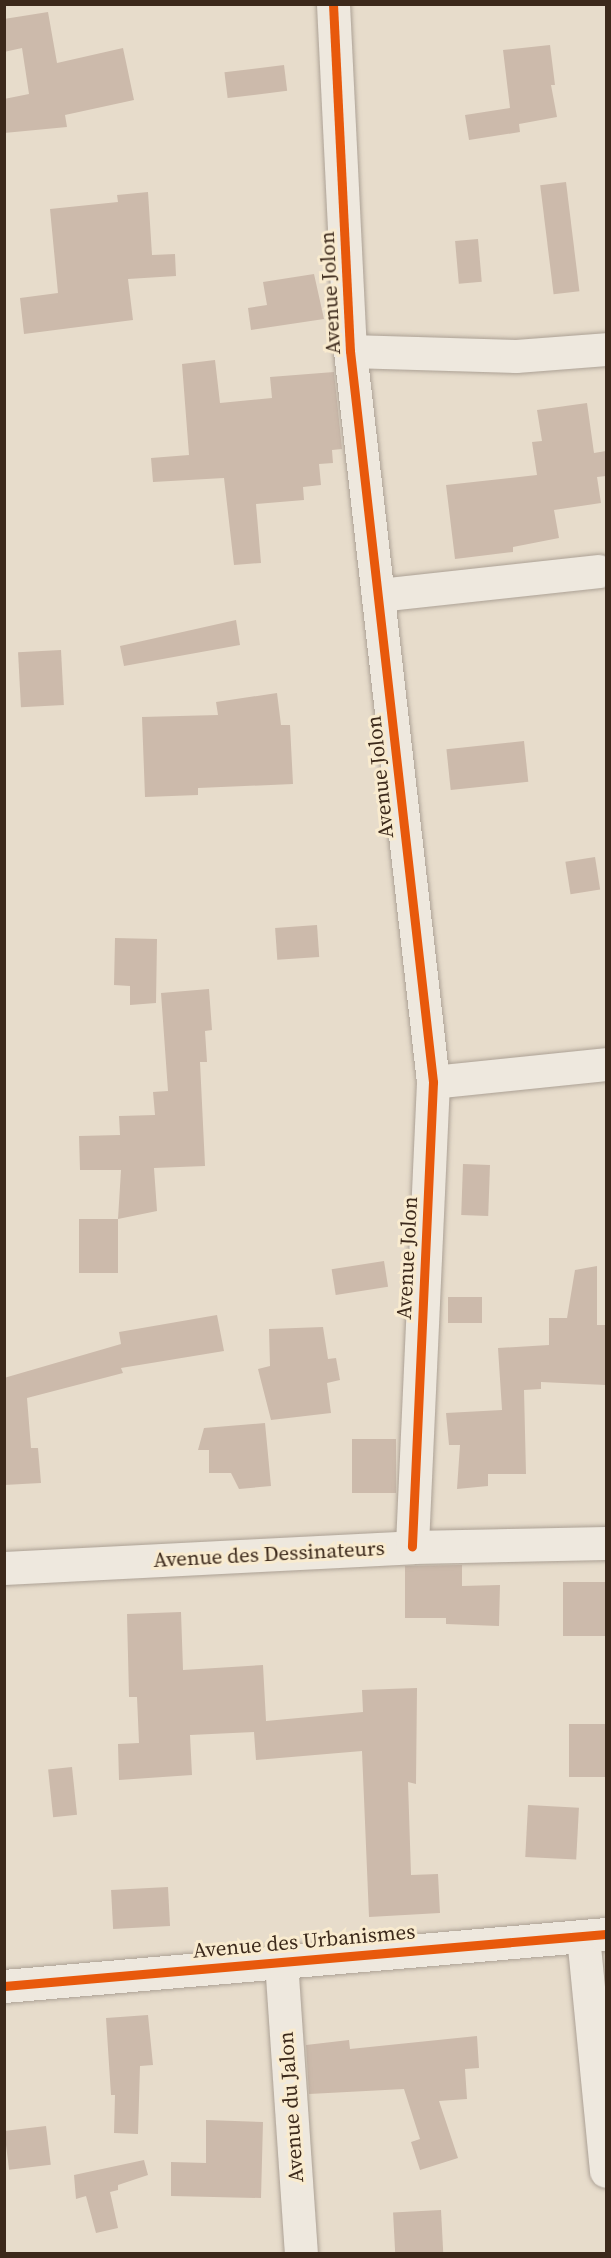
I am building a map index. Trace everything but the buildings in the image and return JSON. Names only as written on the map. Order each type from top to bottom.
[{"type":"street","name":"Avenue Jolon","points":[[333,4],[350,351],[433,1082],[412,1546]]},
{"type":"street","points":[[350,351],[516,356],[606,349]]},
{"type":"street","points":[[378,594],[598,571]]},
{"type":"street","points":[[433,1082],[606,1064]]},
{"type":"street","name":"Avenue des Dessinateurs","points":[[4,1568],[412,1546],[606,1543]]},
{"type":"street","points":[[595,1935],[606,2171]]},
{"type":"street","name":"Avenue des Urbanismes","points":[[4,1986],[595,1935]]},
{"type":"street","name":"Avenue du Jalon","points":[[280,1961],[301,2253]]},
{"type":"cycle path","points":[[333,4],[350,351],[433,1082],[412,1547]]},
{"type":"cycle path","points":[[4,1986],[606,1934]]}]
